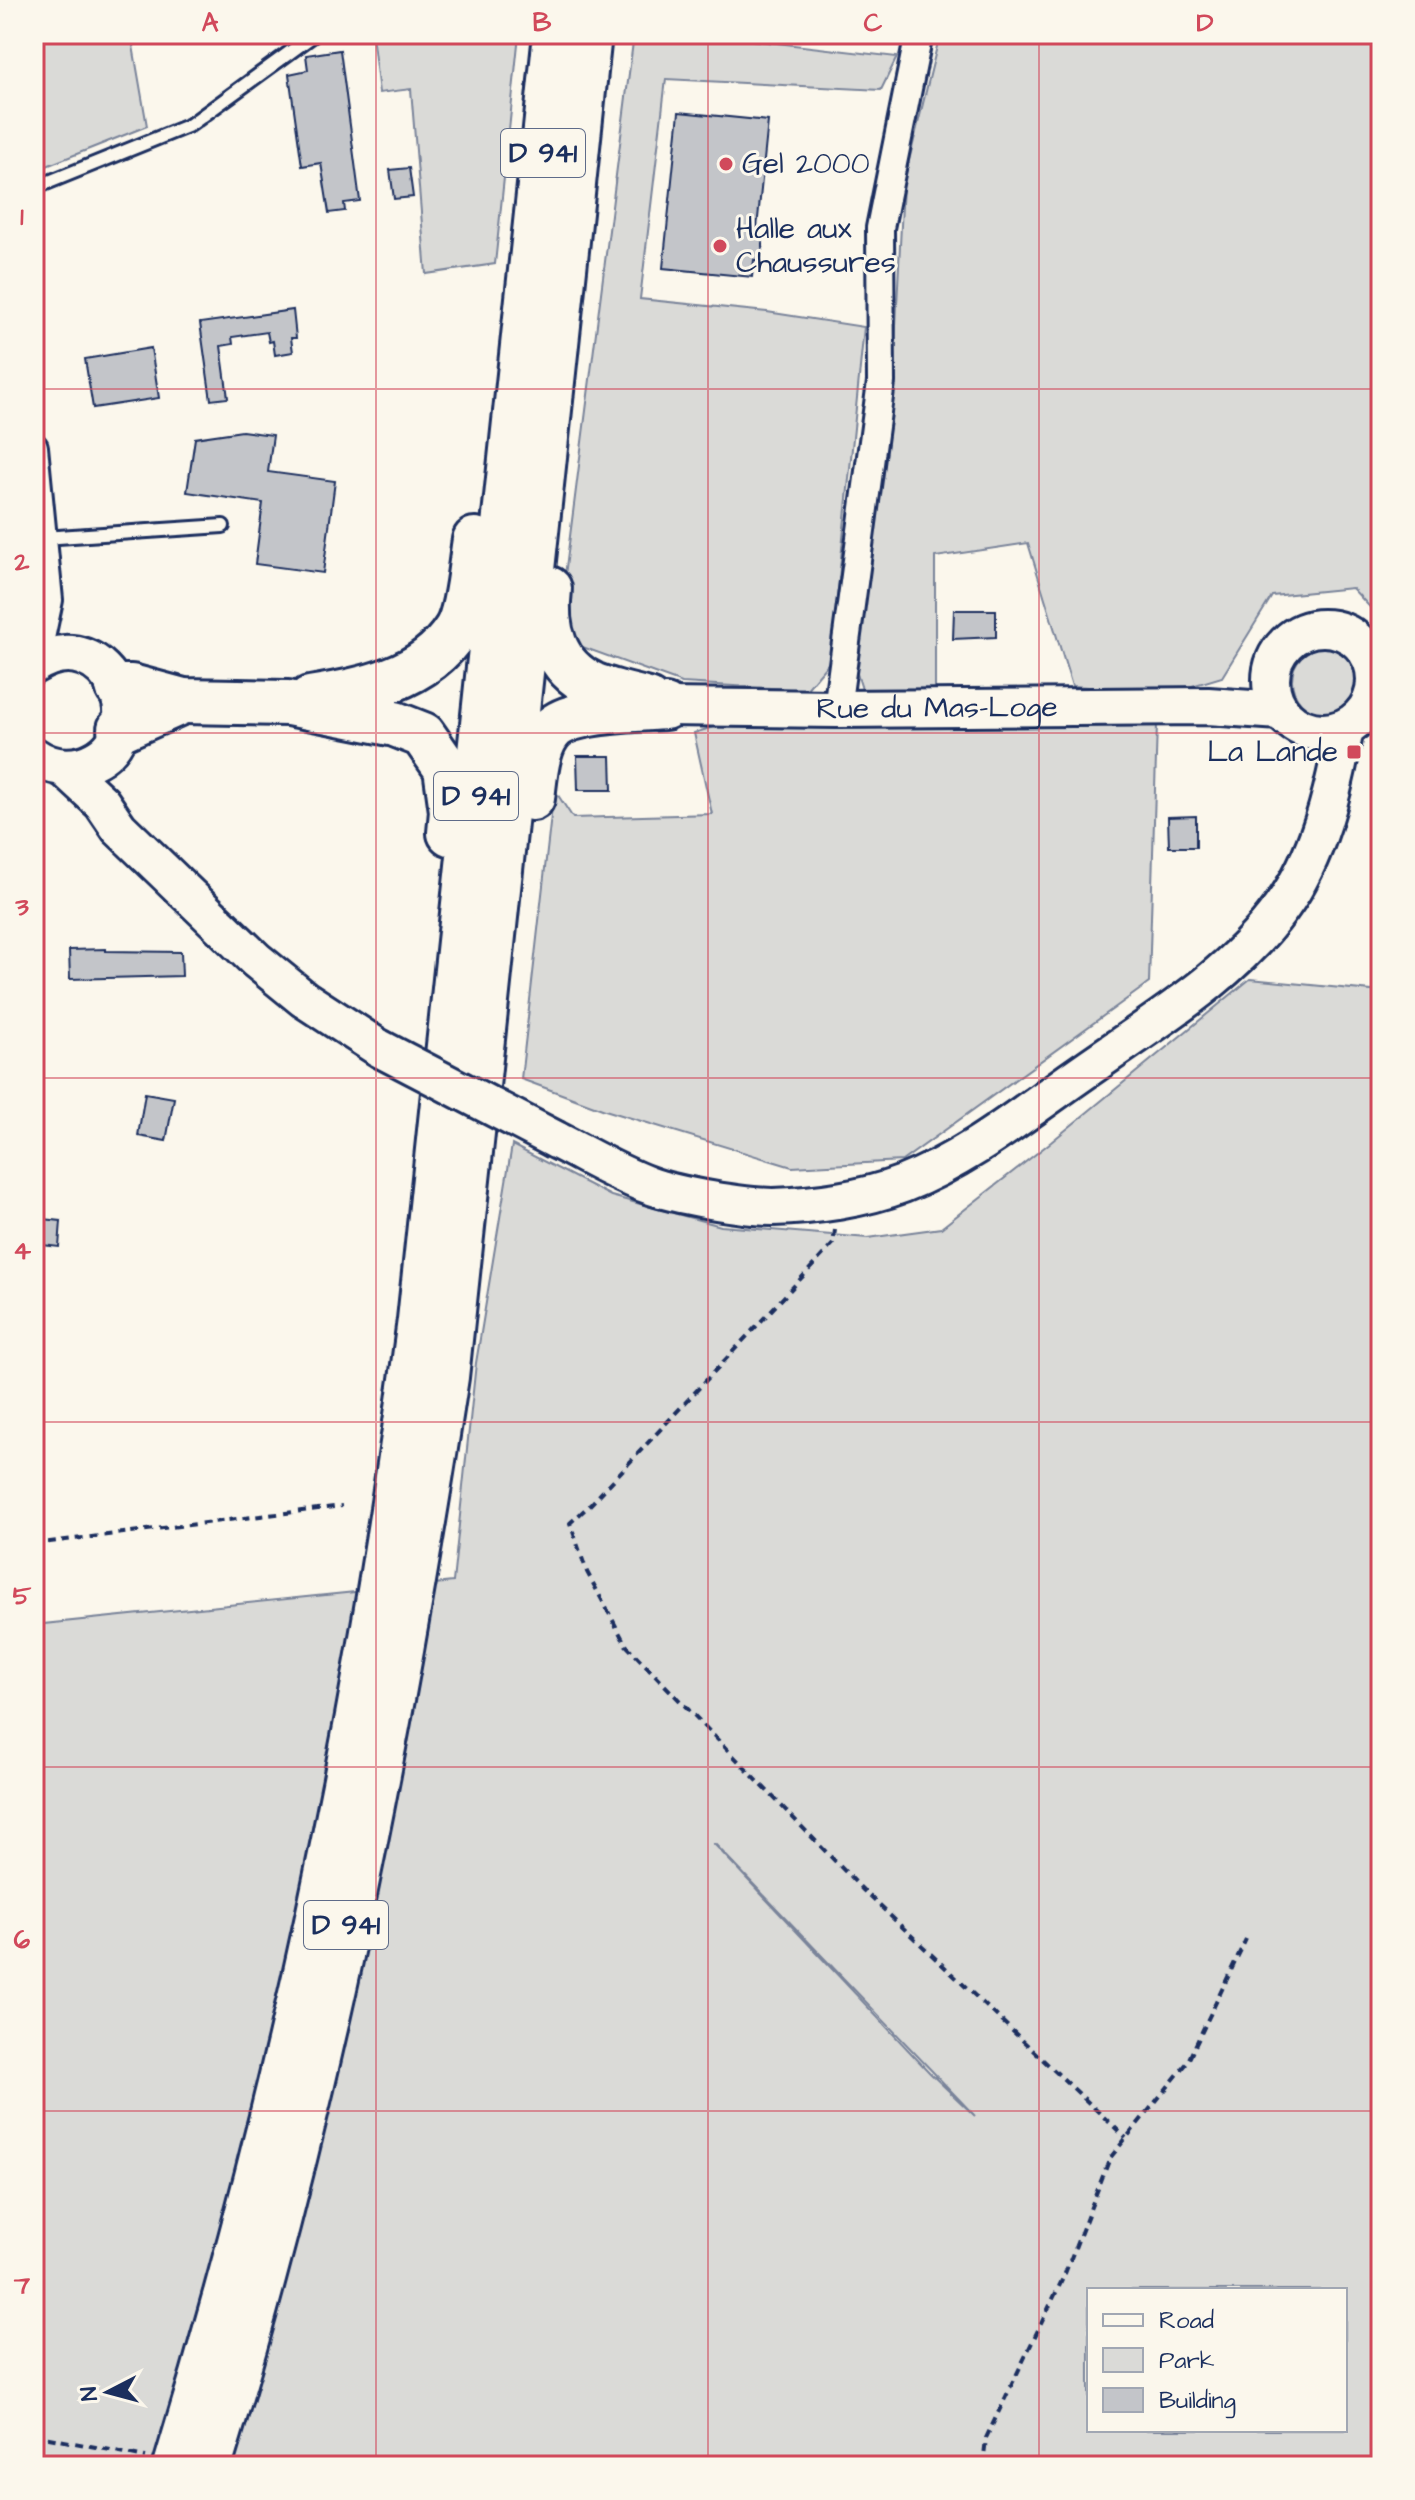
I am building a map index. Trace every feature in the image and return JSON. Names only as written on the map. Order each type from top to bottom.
[{"type":"highway","name":"D 941","points":[[162,2462],[262,2151],[308,1954],[367,1672],[403,1456],[556,34]]},
{"type":"highway","name":"D 941","points":[[209,2466],[295,2154],[397,1681],[446,1377],[589,34]]},
{"type":"highway","points":[[288,703],[364,690],[405,675],[436,651],[457,629],[468,589],[509,316],[530,272]]},
{"type":"highway","points":[[548,427],[558,508],[547,603],[551,640],[566,665],[592,684],[665,707]]},
{"type":"highway","points":[[116,721],[183,701],[288,703],[395,724],[423,735],[446,768],[452,811],[417,1183],[420,1320]]},
{"type":"highway","points":[[487,1002],[515,924],[535,775],[542,746],[555,727],[580,716],[665,707]]},
{"type":"main road","points":[[1294,721],[1327,733],[1345,728],[1363,715],[1376,698],[1376,662],[1363,646],[1337,630],[1319,628],[1291,639],[1277,655],[1271,672],[1273,695],[1336,775]]},
{"type":"main road","points":[[37,663],[57,655],[76,655],[104,669],[116,721],[102,803]]},
{"type":"main road","name":"Rue du Mas-Loge","points":[[1208,706],[1271,672]]},
{"type":"main road","name":"Rue du Mas-Loge","points":[[665,707],[1208,706],[1294,721]]},
{"type":"main road","points":[[42,764],[91,762],[116,721]]},
{"type":"main road","points":[[42,764],[102,803],[119,828],[256,960],[304,999],[379,1048],[649,1185],[711,1199],[772,1207],[838,1200],[902,1185],[959,1158],[1202,986],[1251,946],[1282,908],[1303,874],[1321,829],[1345,728]]},
{"type":"street","points":[[837,709],[881,382],[880,228],[919,34]]},
{"type":"street","points":[[34,447],[49,600],[37,663]]},
{"type":"street","points":[[49,600],[76,655]]},
{"type":"lane","points":[[34,188],[190,125],[315,34]]},
{"type":"lane","points":[[42,538],[223,526]]},
{"type":"path","points":[[838,1200],[833,1244],[570,1523],[587,1572],[626,1645],[863,1890],[1126,2138]]},
{"type":"path","points":[[34,1544],[342,1506]]},
{"type":"path","points":[[983,2466],[986,2438],[1064,2276],[1110,2158],[1187,2063],[1246,1939]]},
{"type":"path","points":[[34,2435],[162,2462]]},
{"type":"green space","points":[[34,34],[131,34],[147,126],[34,171]]},
{"type":"green space","points":[[372,34],[519,34],[495,264],[426,274],[411,89],[379,93]]},
{"type":"green space","points":[[634,34],[699,34],[897,57],[881,90],[666,79],[640,299],[767,312],[864,327],[831,660],[806,690],[682,683],[577,645],[562,599]]},
{"type":"green space","points":[[940,34],[1381,34],[1381,619],[1352,588],[1272,596],[1222,677],[1172,692],[1072,686],[1028,543],[935,557],[935,691],[863,692],[855,668],[894,366],[903,185]]},
{"type":"green space","points":[[1325,647],[1348,657],[1358,680],[1348,703],[1325,713],[1302,703],[1292,680],[1302,657]]},
{"type":"green space","points":[[1157,724],[1149,983],[902,1161],[792,1167],[605,1110],[521,1079],[554,789],[573,818],[712,814],[694,733],[720,725]]},
{"type":"green space","points":[[1250,979],[1381,992],[1381,2466],[34,2466],[34,1625],[453,1582],[476,1363],[512,1145],[611,1196],[721,1226],[868,1238],[941,1228]],"holes":[[[715,1844],[975,2116],[930,2073]]]},
{"type":"building","points":[[340,50],[360,201],[344,203],[345,211],[329,213],[321,163],[302,166],[289,74],[308,70],[306,55]]},
{"type":"building","points":[[679,112],[768,121],[756,238],[763,239],[761,261],[754,260],[752,277],[663,268]]},
{"type":"building","points":[[409,168],[413,197],[394,199],[390,170]]},
{"type":"building","points":[[293,310],[296,338],[291,338],[293,352],[275,355],[273,341],[269,342],[267,332],[232,337],[233,344],[221,346],[228,398],[211,400],[200,323]]},
{"type":"building","points":[[151,348],[159,398],[93,408],[85,359]]},
{"type":"building","points":[[242,431],[273,435],[268,472],[335,481],[323,573],[255,564],[263,503],[187,492],[195,438]]},
{"type":"building","points":[[954,610],[996,610],[996,637],[953,639]]},
{"type":"building","points":[[577,756],[611,756],[612,790],[578,790]]},
{"type":"building","points":[[1196,816],[1196,847],[1169,847],[1168,817]]},
{"type":"building","points":[[69,950],[181,952],[182,976],[70,979]]},
{"type":"building","points":[[145,1093],[174,1098],[166,1141],[138,1136]]},
{"type":"building","points":[[34,1218],[61,1221],[59,1247],[34,1244]]},
{"type":"place","name":"Gel 2000","points":[[726,164]]},
{"type":"place","name":"Halle aux Chaussures","points":[[720,246]]},
{"type":"place","name":"La Lande","points":[[1354,752]]}]
